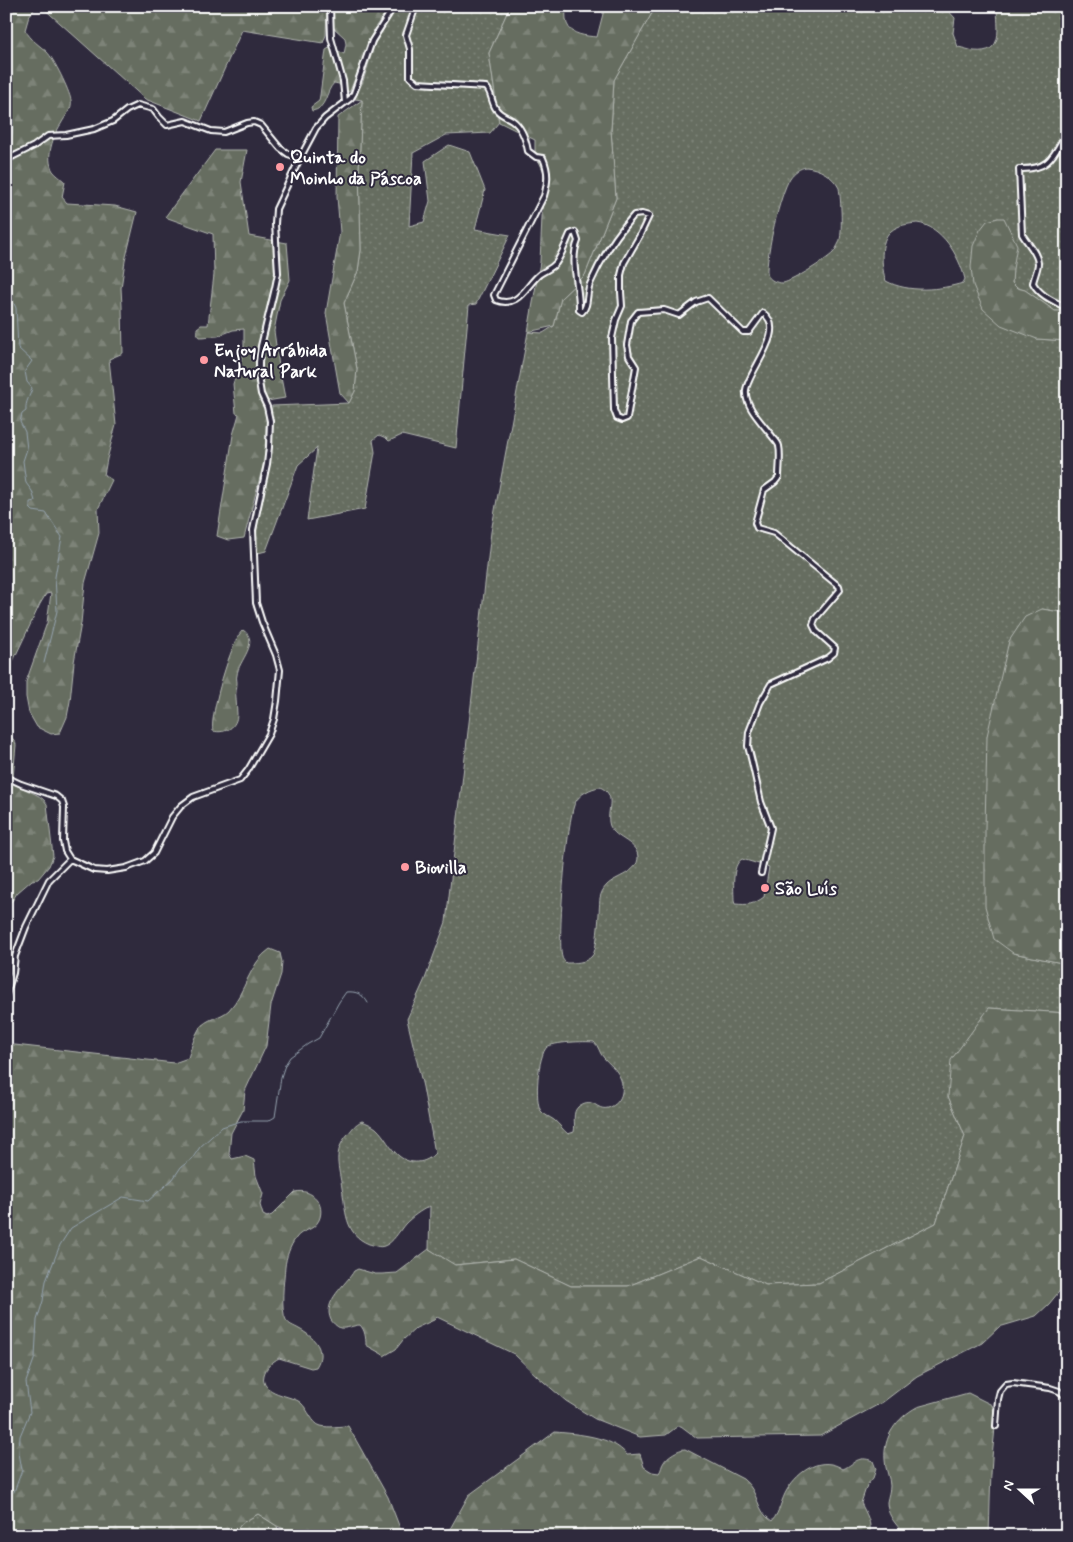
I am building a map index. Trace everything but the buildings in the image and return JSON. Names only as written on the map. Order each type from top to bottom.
[{"type":"street","points":[[330,6],[331,38],[343,81],[345,102]]},
{"type":"street","points":[[6,777],[56,796],[62,801],[64,807],[63,841],[65,851],[70,859],[94,870],[107,871],[126,868],[145,861],[154,853],[172,817],[181,806],[193,797],[240,780],[260,752],[274,719],[280,684],[280,670],[276,655],[256,602],[253,552],[253,530],[267,464],[270,430],[267,407],[261,394],[259,382],[259,362],[278,273],[276,208],[316,128],[354,93],[372,41],[394,6]]},
{"type":"street","points":[[416,6],[406,35],[410,49],[410,77],[418,83],[486,87],[490,91],[495,108],[516,124],[522,132],[528,151],[536,157],[543,158],[545,163],[548,182],[544,196],[494,295],[496,300],[501,302],[511,301],[521,295],[539,275],[557,262],[570,234],[575,232],[578,241],[574,251],[580,297],[579,310],[582,312],[586,308],[589,286],[621,229],[634,215],[642,214],[649,216],[624,263],[621,275],[620,292],[622,306],[616,320],[611,354],[614,410],[617,418],[622,420],[626,418],[636,367],[629,356],[627,345],[628,332],[631,321],[638,312],[664,310],[679,315],[696,302],[708,298],[743,332],[749,332],[764,313],[770,322],[771,333],[768,344],[765,353],[746,386],[746,396],[752,409],[778,444],[779,477],[764,490],[755,523],[757,528],[774,534],[839,586],[840,590],[815,619],[813,625],[816,631],[836,648],[834,653],[828,658],[771,684],[760,703],[749,732],[748,746],[761,802],[771,828],[761,873]]},
{"type":"street","points":[[6,160],[34,146],[48,136],[66,135],[94,129],[138,105],[153,109],[167,124],[185,121],[211,131],[224,132],[254,122],[262,125],[280,148],[288,154],[300,158]]},
{"type":"street","points":[[1067,132],[1052,158],[1042,167],[1019,169],[1022,234],[1034,252],[1038,263],[1033,283],[1037,290],[1067,308]]},
{"type":"street","points":[[6,995],[13,973],[15,956],[26,927],[49,880],[70,859]]},
{"type":"street","points":[[996,1426],[1000,1390],[1006,1384],[1013,1383],[1050,1388],[1059,1391],[1067,1397]]},
{"type":"green space","points":[[7,6],[37,6],[29,16],[25,30],[32,40],[50,56],[70,95],[71,106],[55,135],[50,154],[53,171],[65,182],[62,197],[67,203],[115,206],[137,212],[125,261],[121,288],[123,353],[109,359],[116,425],[104,475],[112,480],[98,509],[99,533],[85,583],[67,717],[60,733],[51,734],[37,727],[29,713],[26,682],[47,623],[51,593],[46,594],[40,604],[6,676],[6,135],[10,116],[6,96]]},
{"type":"green space","points":[[41,6],[327,6],[326,35],[323,43],[242,30],[201,121],[145,99]]},
{"type":"green space","points":[[332,6],[390,6],[374,29],[350,91],[343,91],[339,84],[334,83],[321,107],[312,111],[311,107],[319,101],[326,50],[331,47],[344,54],[346,44],[345,38],[333,27]]},
{"type":"green space","points":[[398,6],[510,6],[489,53],[499,122],[490,133],[446,135],[413,153],[409,226],[424,222],[430,201],[425,161],[449,145],[470,152],[485,190],[475,229],[510,235],[476,304],[469,305],[456,448],[402,435],[389,441],[379,435],[373,440],[375,452],[365,509],[307,520],[317,448],[298,465],[266,551],[254,554],[272,406],[349,403],[355,391],[357,369],[344,303],[358,271],[361,250],[359,168],[362,100],[355,99],[363,81],[379,31],[387,23]]},
{"type":"green space","points":[[510,6],[566,6],[566,22],[572,31],[597,37],[605,6],[656,6],[614,80],[611,130],[616,198],[585,275],[561,298],[554,326],[528,332],[540,262],[544,172],[535,153],[535,140],[499,122],[489,53]]},
{"type":"green space","points":[[656,6],[944,6],[955,18],[953,33],[958,47],[974,51],[984,51],[995,44],[997,38],[997,6],[1067,6],[1067,311],[1055,311],[1025,290],[1017,288],[1012,283],[1012,269],[980,230],[1037,339],[1067,341],[1067,613],[1042,609],[1013,953],[1067,964],[1067,1013],[989,1008],[948,1096],[965,1136],[936,1223],[819,1283],[766,1285],[701,1256],[628,1286],[571,1286],[514,1259],[454,1265],[429,1249],[430,1206],[405,1224],[390,1242],[382,1247],[361,1240],[351,1228],[346,1213],[338,1166],[338,1153],[343,1141],[358,1123],[362,1121],[376,1128],[396,1153],[408,1161],[423,1161],[435,1153],[423,1087],[407,1019],[425,979],[446,922],[491,532],[528,332],[543,333],[554,326],[561,298],[585,275],[616,198],[611,130],[614,80]],"holes":[[[806,167],[825,173],[839,188],[841,232],[839,243],[834,252],[809,270],[783,283],[768,276],[767,265],[774,224],[782,197],[790,178],[799,169]],[[917,223],[926,225],[942,236],[954,252],[965,279],[963,283],[934,289],[914,289],[886,281],[882,262],[884,241],[891,231],[903,225]],[[600,787],[605,790],[610,798],[609,822],[611,828],[637,851],[638,857],[631,871],[611,882],[602,893],[597,938],[592,956],[576,963],[566,963],[562,957],[561,928],[566,854],[572,813],[579,797],[589,790]],[[742,859],[769,867],[764,897],[750,904],[735,904],[734,884],[736,867]],[[594,1042],[602,1056],[616,1070],[622,1082],[622,1093],[617,1102],[608,1108],[601,1108],[592,1103],[584,1103],[579,1106],[574,1115],[574,1132],[568,1134],[554,1120],[541,1111],[537,1089],[539,1068],[544,1052],[550,1045]]]},
{"type":"green space","points":[[362,100],[359,168],[361,250],[358,271],[344,303],[357,369],[355,391],[349,403],[340,393],[326,313],[340,232],[337,197],[338,117]]},
{"type":"green space","points":[[215,150],[247,150],[241,182],[249,236],[287,243],[290,280],[280,300],[274,331],[285,398],[267,401],[265,458],[244,538],[228,540],[217,536],[233,435],[239,414],[236,413],[233,384],[244,351],[244,329],[233,330],[218,336],[200,337],[197,333],[197,328],[201,325],[208,325],[214,275],[213,234],[165,217]]},
{"type":"green space","points":[[1004,218],[1017,245],[1012,283],[1055,311],[1067,311],[1067,341],[1037,339],[1001,325],[983,309],[973,285],[971,267],[973,246],[980,230],[987,221]]},
{"type":"green space","points":[[1042,609],[1067,613],[1067,964],[1013,953],[994,939],[985,906],[987,736],[1009,641],[1025,617]]},
{"type":"green space","points":[[243,630],[250,640],[237,676],[237,719],[230,729],[218,732],[213,731],[214,710],[222,678],[233,647]]},
{"type":"green space","points":[[6,732],[15,741],[16,745],[13,778],[16,783],[40,796],[47,804],[53,856],[49,866],[38,879],[32,880],[17,893],[6,907]]},
{"type":"green space","points":[[270,949],[280,953],[282,962],[281,974],[271,1005],[266,1046],[245,1091],[243,1110],[231,1133],[229,1154],[232,1159],[245,1156],[254,1160],[256,1176],[263,1194],[260,1205],[263,1215],[267,1217],[272,1215],[295,1192],[307,1192],[316,1198],[319,1203],[321,1214],[317,1224],[298,1235],[286,1259],[283,1302],[286,1320],[314,1340],[320,1355],[316,1367],[311,1368],[279,1358],[266,1370],[264,1382],[271,1391],[301,1403],[318,1425],[327,1427],[348,1426],[388,1497],[403,1536],[299,1536],[277,1526],[258,1514],[242,1523],[232,1536],[6,1536],[6,1044],[174,1063],[188,1058],[194,1039],[202,1025],[229,1010],[240,995],[257,962]]},
{"type":"green space","points":[[989,1008],[1067,1013],[1067,1282],[1049,1304],[1036,1316],[999,1327],[982,1343],[917,1376],[883,1402],[820,1436],[697,1438],[681,1426],[678,1426],[666,1435],[640,1437],[595,1419],[566,1401],[514,1354],[437,1317],[416,1328],[396,1349],[384,1356],[366,1345],[365,1334],[360,1325],[340,1328],[331,1320],[329,1313],[332,1300],[354,1271],[358,1269],[375,1274],[397,1273],[429,1249],[455,1265],[514,1259],[571,1286],[628,1286],[701,1256],[766,1285],[819,1283],[936,1223],[965,1136],[948,1096],[951,1060]]},
{"type":"green space","points":[[968,1393],[992,1405],[994,1411],[995,1424],[991,1468],[989,1536],[896,1536],[900,1529],[891,1517],[887,1506],[890,1486],[885,1463],[885,1451],[889,1436],[898,1422],[917,1407]]},
{"type":"green space","points":[[555,1432],[594,1437],[613,1444],[627,1455],[640,1454],[644,1467],[652,1472],[659,1473],[668,1457],[685,1449],[743,1479],[752,1490],[763,1512],[772,1521],[787,1490],[804,1471],[819,1464],[835,1465],[843,1469],[857,1460],[868,1459],[873,1461],[876,1469],[873,1478],[867,1485],[861,1503],[870,1523],[869,1536],[446,1536],[469,1495]]},
{"type":"green space","points":[[258,1514],[277,1526],[280,1536],[232,1536],[242,1523]]},
{"type":"waterway","points":[[6,114],[13,119],[12,134],[6,146]]},
{"type":"waterway","points":[[6,286],[16,308],[18,348],[32,361],[25,371],[27,382],[32,388],[26,411],[22,414],[20,422],[25,432],[27,449],[23,461],[26,483],[32,491],[35,501],[30,502],[30,508],[33,511],[46,513],[62,537],[55,577],[57,611],[44,663]]},
{"type":"waterway","points":[[14,1492],[22,1470],[19,1453],[20,1436],[30,1412],[26,1382],[35,1357],[37,1320],[43,1301],[46,1281],[60,1245],[71,1228],[123,1197],[148,1201],[173,1179],[181,1167],[192,1159],[200,1147],[222,1127],[241,1121],[268,1121],[275,1117],[281,1077],[290,1057],[319,1038],[346,992],[359,994],[368,1003]]},
{"type":"place","name":"Quinta do Moinho da Páscoa","points":[[280,167]]},
{"type":"place","name":"Enjoy Arrábida Natural Park","points":[[204,360]]},
{"type":"place","name":"Biovilla","points":[[405,867]]},
{"type":"place","name":"São Luís","points":[[765,888]]}]
